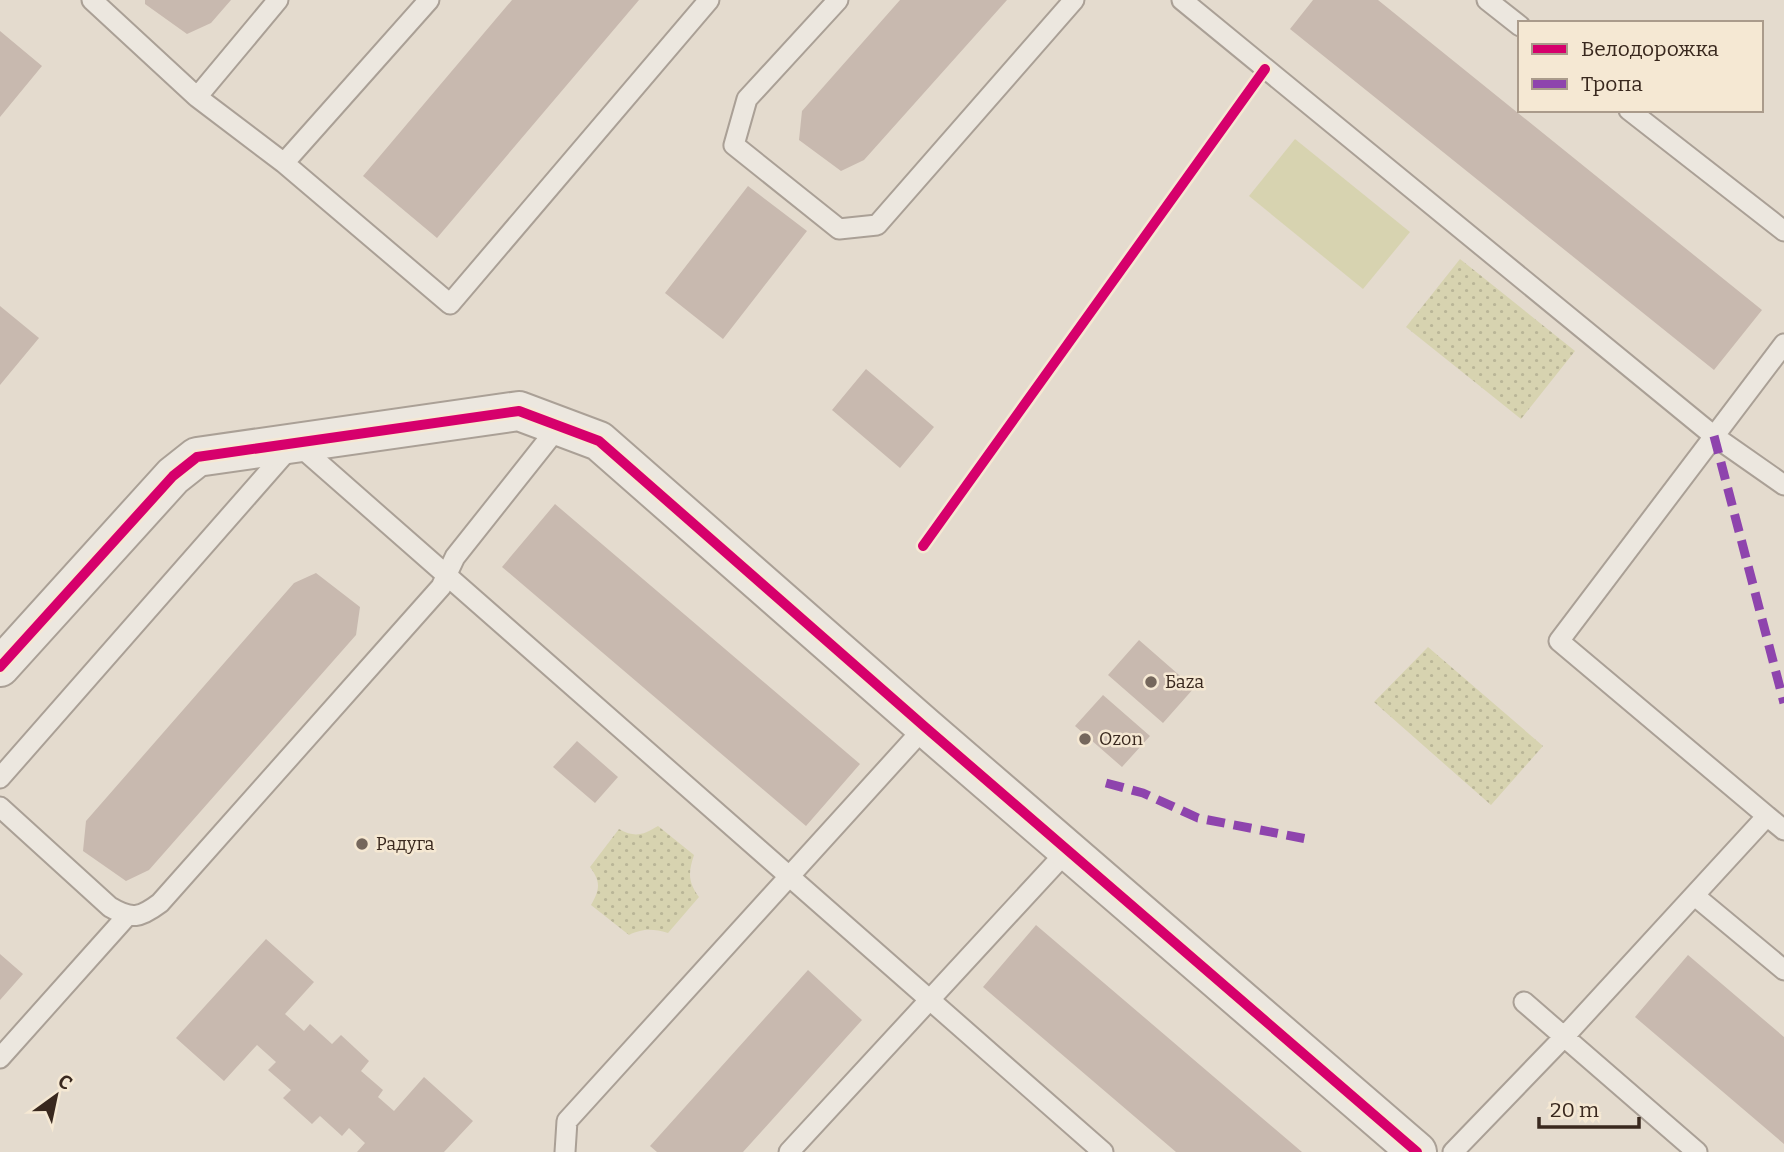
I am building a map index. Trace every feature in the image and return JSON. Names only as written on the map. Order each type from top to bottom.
[{"type":"street","points":[[0,667],[173,476],[197,457],[519,411],[599,441],[1417,1152]]},
{"type":"lane","points":[[92,0],[197,97],[284,163],[450,304],[709,0]]},
{"type":"lane","points":[[197,97],[278,0]]},
{"type":"lane","points":[[284,163],[429,0]]},
{"type":"lane","points":[[838,0],[747,99],[734,145],[839,229],[877,225],[1074,0]]},
{"type":"lane","points":[[1182,0],[1714,436],[1784,485]]},
{"type":"lane","points":[[1487,0],[1518,24]]},
{"type":"lane","points":[[1632,112],[1784,231]]},
{"type":"lane","points":[[1784,344],[1559,641],[1784,830]]},
{"type":"lane","points":[[0,807],[110,907],[127,916],[145,914],[160,903],[441,587],[455,557],[559,426]]},
{"type":"lane","points":[[0,778],[295,442],[1103,1152]]},
{"type":"lane","points":[[565,1152],[567,1121],[925,727]]},
{"type":"lane","points":[[1452,1152],[1563,1038],[1767,816]]},
{"type":"lane","points":[[789,1152],[1068,850]]},
{"type":"lane","points":[[1695,896],[1784,970]]},
{"type":"lane","points":[[0,1058],[127,916]]},
{"type":"lane","points":[[1524,1002],[1697,1152]]},
{"type":"shaded area","points":[[1295,139],[1410,232],[1363,289],[1249,196]]},
{"type":"shaded area","points":[[1460,259],[1575,351],[1521,419],[1406,327]]},
{"type":"shaded area","points":[[1428,647],[1543,746],[1491,805],[1374,702]]},
{"type":"shaded area","points":[[658,826],[694,855],[690,877],[699,897],[668,933],[649,930],[629,935],[591,905],[598,886],[590,867],[619,829],[630,834],[639,834]]},
{"type":"building","points":[[145,0],[231,0],[211,23],[187,34],[145,4]]},
{"type":"building","points":[[512,0],[639,0],[437,238],[363,176]]},
{"type":"building","points":[[900,0],[1007,0],[864,160],[841,171],[799,140],[802,111]]},
{"type":"building","points":[[1313,0],[1378,0],[1762,310],[1714,370],[1290,29]]},
{"type":"building","points":[[0,31],[42,66],[0,117]]},
{"type":"building","points":[[748,186],[807,231],[723,339],[665,293]]},
{"type":"building","points":[[0,306],[39,338],[0,385]]},
{"type":"building","points":[[866,369],[934,427],[900,468],[832,410]]},
{"type":"building","points":[[555,504],[860,764],[806,826],[502,567]]},
{"type":"building","points":[[316,573],[360,607],[356,635],[149,870],[126,881],[83,851],[86,821],[294,583]]},
{"type":"building","name":"Баza","points":[[1139,640],[1194,688],[1163,723],[1108,675]]},
{"type":"building","points":[[1103,695],[1150,736],[1122,767],[1075,726]]},
{"type":"building","points":[[577,741],[618,777],[595,803],[553,767]]},
{"type":"building","points":[[1036,925],[1302,1152],[1176,1152],[983,987]]},
{"type":"building","points":[[266,939],[314,982],[285,1014],[304,1031],[310,1024],[332,1044],[341,1035],[369,1061],[361,1071],[383,1090],[378,1097],[394,1111],[424,1077],[473,1121],[444,1152],[357,1152],[365,1143],[349,1128],[342,1136],[320,1116],[312,1124],[283,1098],[291,1090],[268,1070],[276,1062],[257,1045],[224,1081],[176,1038]]},
{"type":"building","points":[[0,954],[23,974],[0,1000]]},
{"type":"building","points":[[1688,955],[1784,1037],[1784,1144],[1635,1017]]},
{"type":"building","points":[[808,970],[862,1020],[743,1152],[657,1152],[650,1146]]},
{"type":"marked path","points":[[1714,436],[1784,703]]},
{"type":"marked path","points":[[1106,783],[1143,793],[1198,818],[1307,839]]},
{"type":"cycle path","points":[[923,546],[1265,69]]},
{"type":"cycle path","points":[[0,667],[173,476],[197,457],[519,411],[599,441],[1417,1152]]},
{"type":"place","name":"Баza","points":[[1151,682]]},
{"type":"place","name":"Ozon","points":[[1085,739]]},
{"type":"place","name":"Радуга","points":[[362,844]]}]
